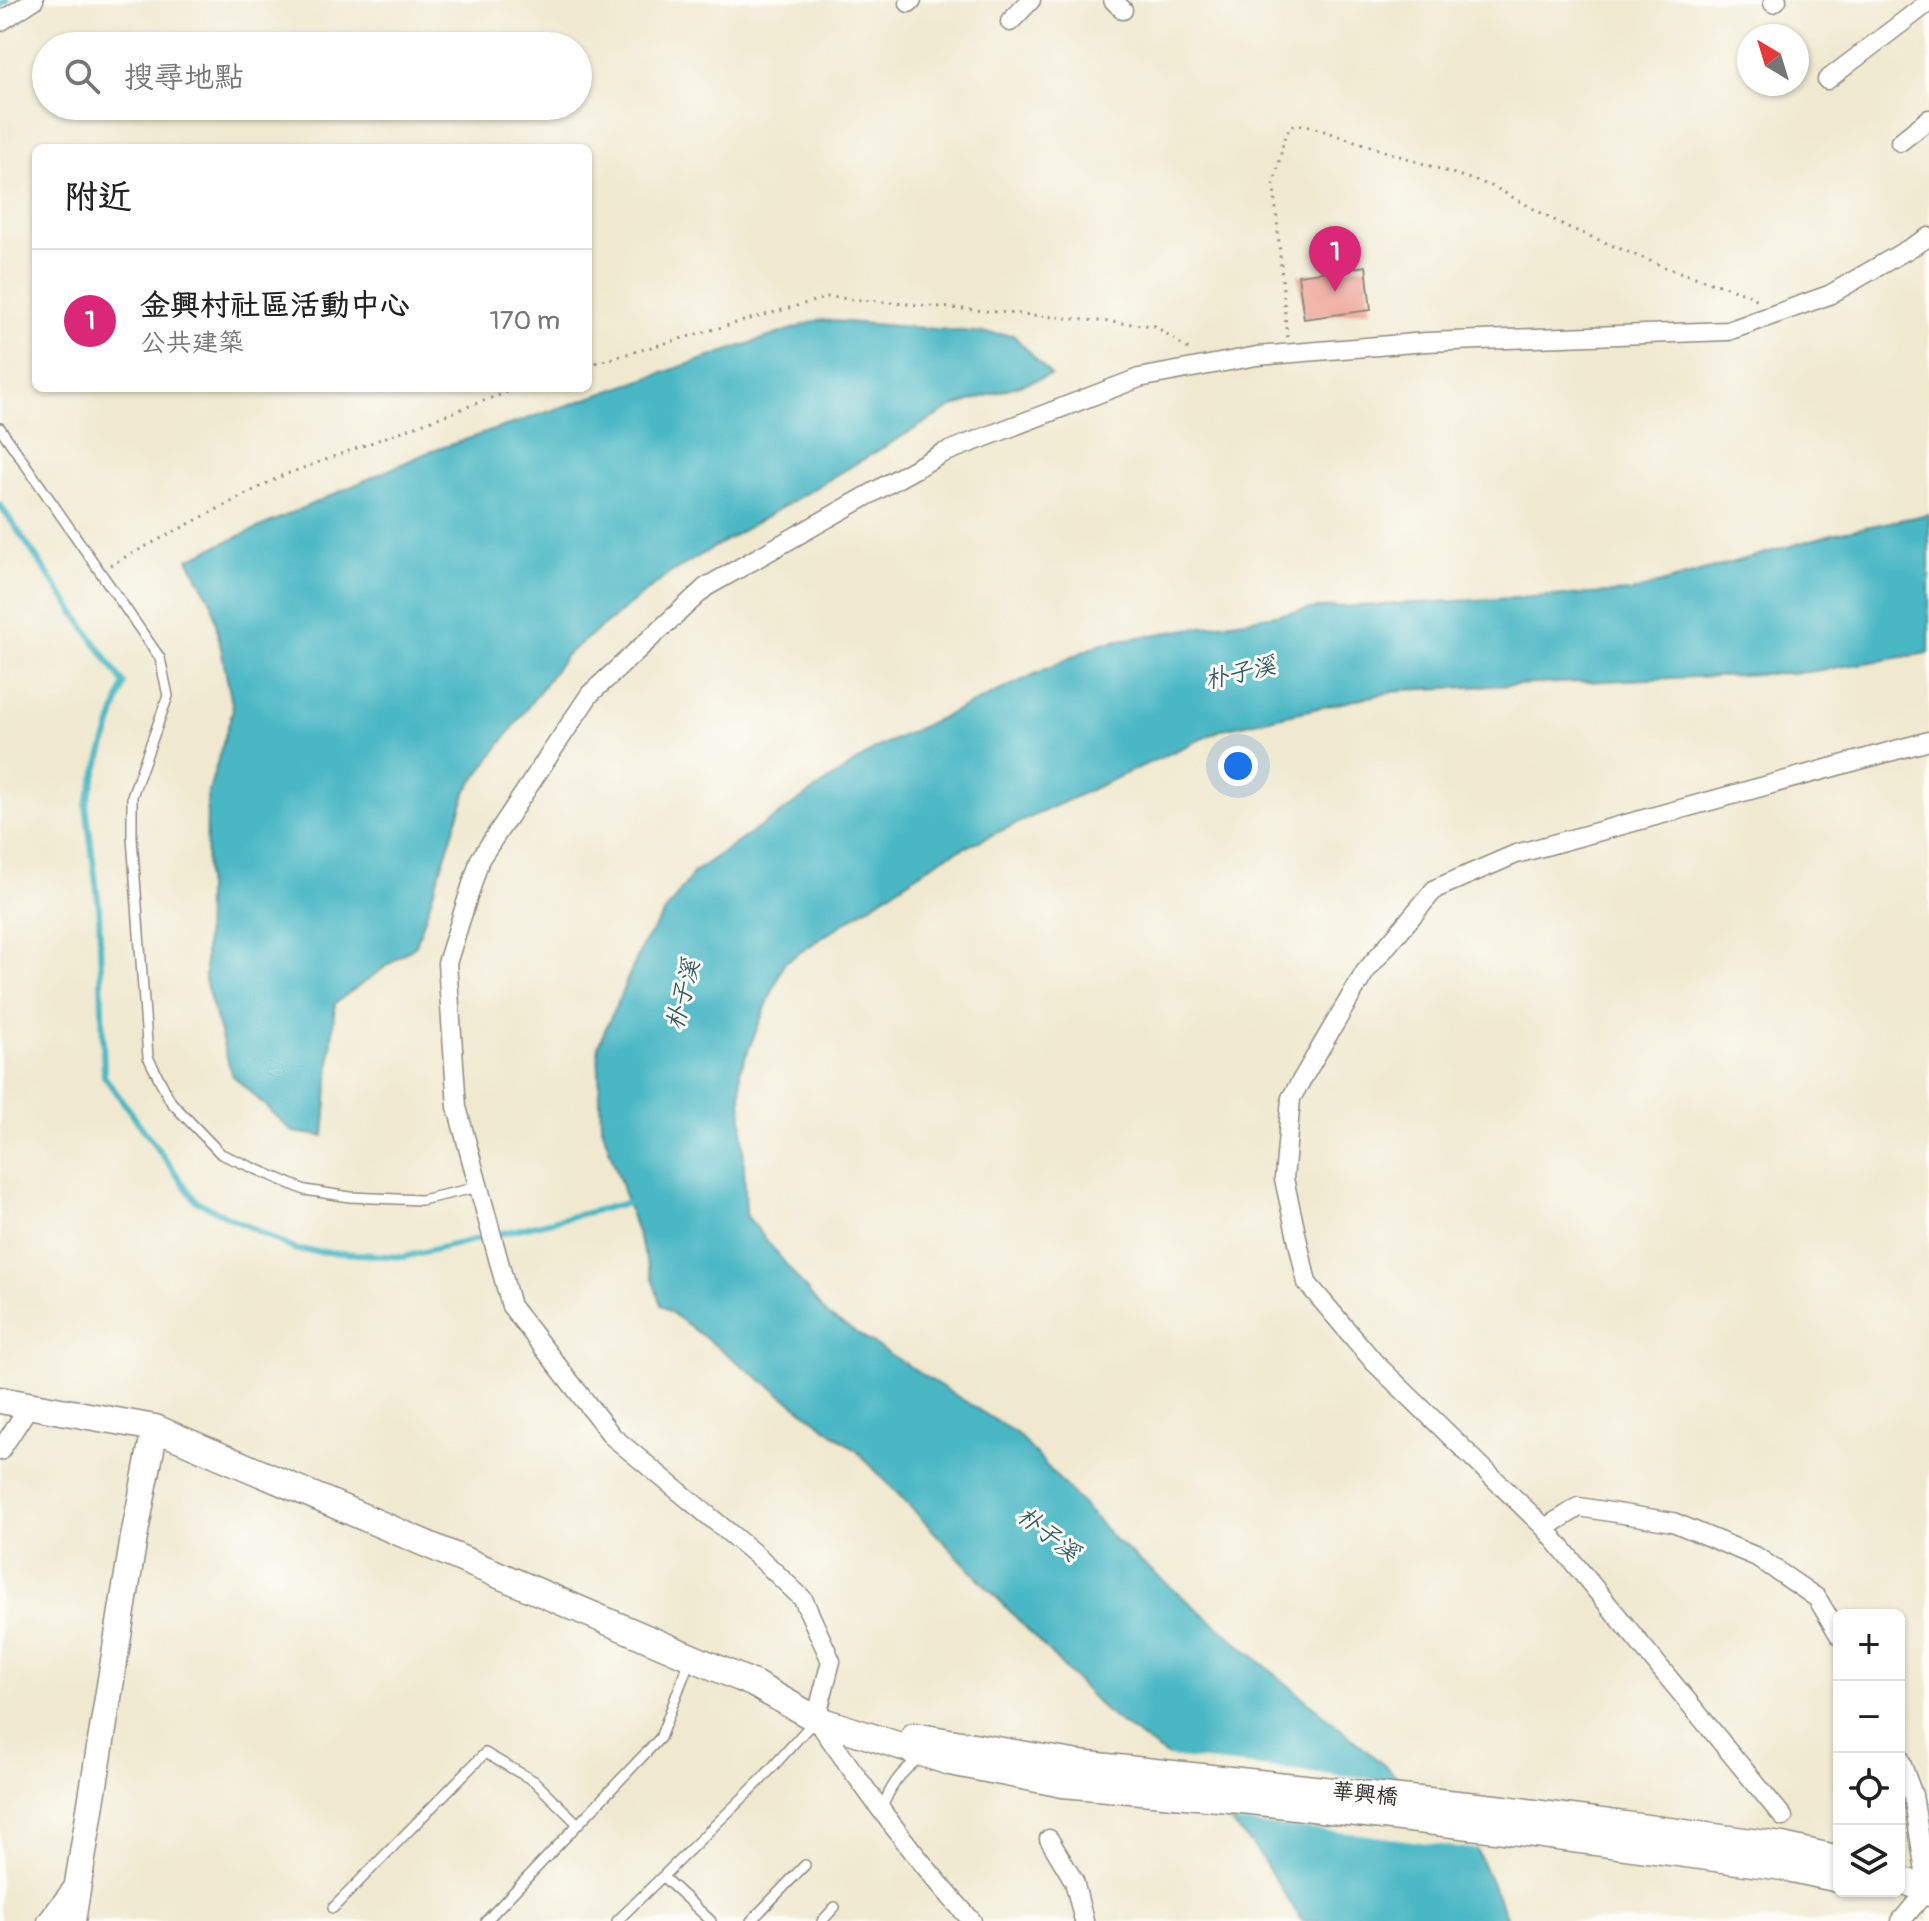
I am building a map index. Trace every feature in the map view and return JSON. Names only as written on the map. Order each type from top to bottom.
[{"type":"street","points":[[0,22],[34,0]]},
{"type":"street","points":[[1010,22],[1031,0]]},
{"type":"street","points":[[1827,80],[1929,2]]},
{"type":"street","points":[[1900,142],[1929,119]]},
{"type":"street","points":[[972,1921],[932,1878],[816,1719],[831,1661],[803,1599],[761,1559],[613,1437],[511,1306],[457,1107],[447,963],[480,859],[590,694],[706,587],[941,454],[1139,378],[1212,364],[1289,353],[1426,342],[1728,331],[1829,295],[1929,237]]},
{"type":"street","points":[[1783,1817],[1545,1528],[1374,1362],[1307,1283],[1284,1179],[1291,1098],[1365,972],[1435,889],[1516,854],[1929,741]]},
{"type":"street","name":"華興橋","points":[[0,1400],[155,1428],[754,1684],[816,1719],[942,1752],[1505,1809],[1782,1856]]},
{"type":"street","points":[[0,1451],[30,1405]]},
{"type":"street","points":[[72,1921],[134,1537],[155,1428]]},
{"type":"street","points":[[1545,1528],[1579,1507],[1673,1522],[1757,1557],[1817,1598],[1833,1625]]},
{"type":"street","points":[[1905,1773],[1913,1795],[1928,1893]]},
{"type":"street","points":[[1049,1839],[1074,1881],[1084,1921]]},
{"type":"street","points":[[1782,1856],[1833,1859]]},
{"type":"street","points":[[1782,1856],[1833,1877]]},
{"type":"street","points":[[47,1921],[77,1881]]},
{"type":"street","points":[[1905,1882],[1928,1893]]},
{"type":"street","points":[[1905,1891],[1928,1893]]},
{"type":"street","points":[[1901,1921],[1928,1893]]},
{"type":"lane","points":[[0,428],[160,658],[168,696],[132,796],[148,1057],[171,1102],[221,1154],[305,1190],[350,1197],[421,1200],[479,1187]]},
{"type":"lane","points":[[486,1921],[660,1738],[692,1657]]},
{"type":"lane","points":[[617,1921],[760,1781],[816,1719]]},
{"type":"lane","points":[[881,1811],[891,1784],[903,1770],[942,1752]]},
{"type":"lane","points":[[333,1908],[485,1753],[534,1781],[578,1824]]},
{"type":"lane","points":[[751,1921],[805,1865]]},
{"type":"lane","points":[[663,1877],[711,1921]]},
{"type":"lane","points":[[822,1921],[835,1907]]},
{"type":"path","points":[[1289,353],[1274,185],[1285,134],[1295,124],[1494,187],[1565,226],[1667,268],[1745,293],[1780,313]]},
{"type":"path","points":[[592,364],[828,297],[1155,326],[1212,364]]},
{"type":"path","points":[[100,571],[279,477],[507,392]]},
{"type":"water","points":[[819,320],[1013,335],[1051,375],[952,407],[669,574],[566,655],[467,790],[416,945],[335,1003],[324,1136],[293,1132],[232,1075],[205,980],[207,797],[233,709],[212,603],[188,559],[429,452]]},
{"type":"water","name":"朴子溪","points":[[1929,514],[1929,653],[1808,672],[1401,690],[1223,729],[944,857],[784,963],[740,1070],[746,1215],[826,1314],[1017,1434],[1116,1541],[1472,1839],[1508,1921],[1302,1921],[1255,1848],[1169,1758],[1107,1713],[857,1451],[661,1305],[601,1124],[598,1046],[644,942],[694,872],[878,747],[1102,643],[1318,608],[1630,592],[1832,534]]},
{"type":"pier","points":[[1160,1756],[1413,1784],[1475,1836],[1481,1850],[1224,1821]]},
{"type":"building","points":[[1366,266],[1371,310],[1304,319],[1298,275]]},
{"type":"waterway","points":[[0,5],[7,0]]},
{"type":"waterway","points":[[0,505],[124,684],[86,805],[99,907],[104,1076],[196,1201],[296,1250],[403,1257],[635,1201]]},
{"type":"place","name":"金興村社區活動中心","points":[[1335,292]]}]
